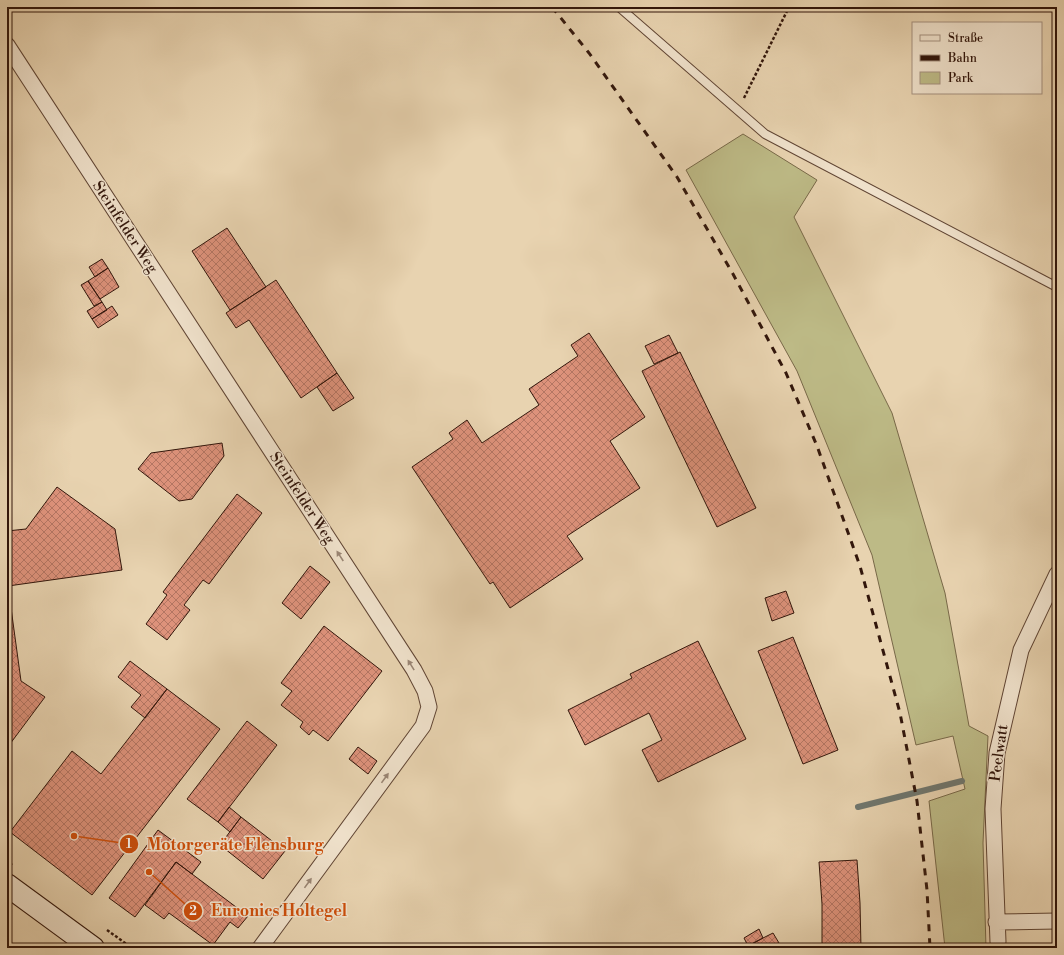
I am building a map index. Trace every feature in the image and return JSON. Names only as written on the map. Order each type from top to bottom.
[{"type":"street","name":"Steinfelder Weg","points":[[7,45],[406,657],[425,691],[429,707],[423,726],[260,948]]},
{"type":"street","name":"Peelwatt","points":[[998,942],[996,922],[993,809],[997,753],[1021,650],[1057,574]]},
{"type":"street","points":[[7,885],[93,948]]},
{"type":"street","points":[[996,922],[1057,921]]},
{"type":"lane","points":[[619,7],[764,134],[1057,287]]},
{"type":"path","points":[[738,111],[789,7]]},
{"type":"green space","points":[[743,134],[817,180],[794,217],[892,413],[945,593],[969,726],[988,736],[983,843],[986,948],[945,948],[929,801],[965,789],[953,736],[916,745],[872,555],[797,371],[686,170]]},
{"type":"building","points":[[227,228],[266,287],[230,310],[192,251]]},
{"type":"building","points":[[102,259],[108,268],[95,277],[89,267]]},
{"type":"building","points":[[108,268],[119,287],[100,299],[88,281]]},
{"type":"building","points":[[276,280],[337,373],[301,398],[249,320],[236,328],[226,313]]},
{"type":"building","points":[[88,281],[102,302],[94,306],[81,285]]},
{"type":"building","points":[[102,302],[107,310],[92,319],[87,311]]},
{"type":"building","points":[[112,306],[118,315],[98,328],[92,319]]},
{"type":"building","points":[[589,333],[645,417],[610,441],[640,488],[567,536],[583,559],[510,608],[493,582],[490,584],[412,467],[453,439],[449,433],[467,420],[482,443],[539,405],[529,389],[578,356],[571,345]]},
{"type":"building","points":[[669,335],[678,353],[654,364],[645,346]]},
{"type":"building","points":[[680,352],[756,508],[717,527],[642,371]]},
{"type":"building","points":[[337,373],[354,398],[333,411],[317,387]]},
{"type":"building","points":[[222,443],[224,456],[192,499],[179,501],[138,469],[151,453]]},
{"type":"building","points":[[57,487],[115,529],[122,570],[8,586],[21,681],[45,697],[7,748],[7,531],[26,529]]},
{"type":"building","points":[[237,494],[262,513],[209,584],[203,580],[184,605],[190,610],[167,640],[146,624],[167,595],[163,592]]},
{"type":"building","points":[[310,566],[330,582],[301,619],[282,603]]},
{"type":"building","points":[[786,591],[794,613],[772,621],[765,598]]},
{"type":"building","points":[[324,626],[382,671],[328,741],[313,730],[309,735],[300,727],[303,722],[281,705],[292,691],[281,683]]},
{"type":"building","points":[[793,637],[838,750],[803,764],[758,651]]},
{"type":"building","points":[[698,641],[746,739],[658,782],[642,750],[662,740],[649,713],[585,745],[568,710],[632,678],[630,674]]},
{"type":"building","points":[[130,661],[167,689],[145,718],[131,707],[141,695],[118,677]]},
{"type":"building","points":[[167,689],[220,729],[92,895],[10,832],[72,751],[101,774]]},
{"type":"building","points":[[247,721],[277,745],[218,822],[187,799]]},
{"type":"building","points":[[358,747],[377,761],[368,774],[349,759]]},
{"type":"building","points":[[229,807],[241,817],[230,832],[218,822]]},
{"type":"building","points":[[241,817],[285,851],[263,879],[220,845]]},
{"type":"building","points":[[158,830],[201,862],[192,874],[176,862],[135,917],[109,898]]},
{"type":"building","points":[[857,860],[861,948],[822,948],[822,904],[819,862]]},
{"type":"building","points":[[176,862],[248,916],[238,928],[230,922],[213,945],[169,913],[164,919],[145,905]]},
{"type":"building","points":[[759,929],[763,938],[748,946],[744,938]]},
{"type":"building","points":[[773,933],[782,948],[744,948],[763,938]]},
{"type":"waterway","points":[[858,807],[962,781]]},
{"type":"railway","points":[[552,7],[589,53],[677,177],[733,274],[786,373],[817,446],[860,566],[900,713],[917,801],[927,890],[930,948]]},
{"type":"place","name":"Motorgeräte Flensburg","points":[[74,836]]},
{"type":"place","name":"Euronics Holtegel","points":[[149,872]]}]
